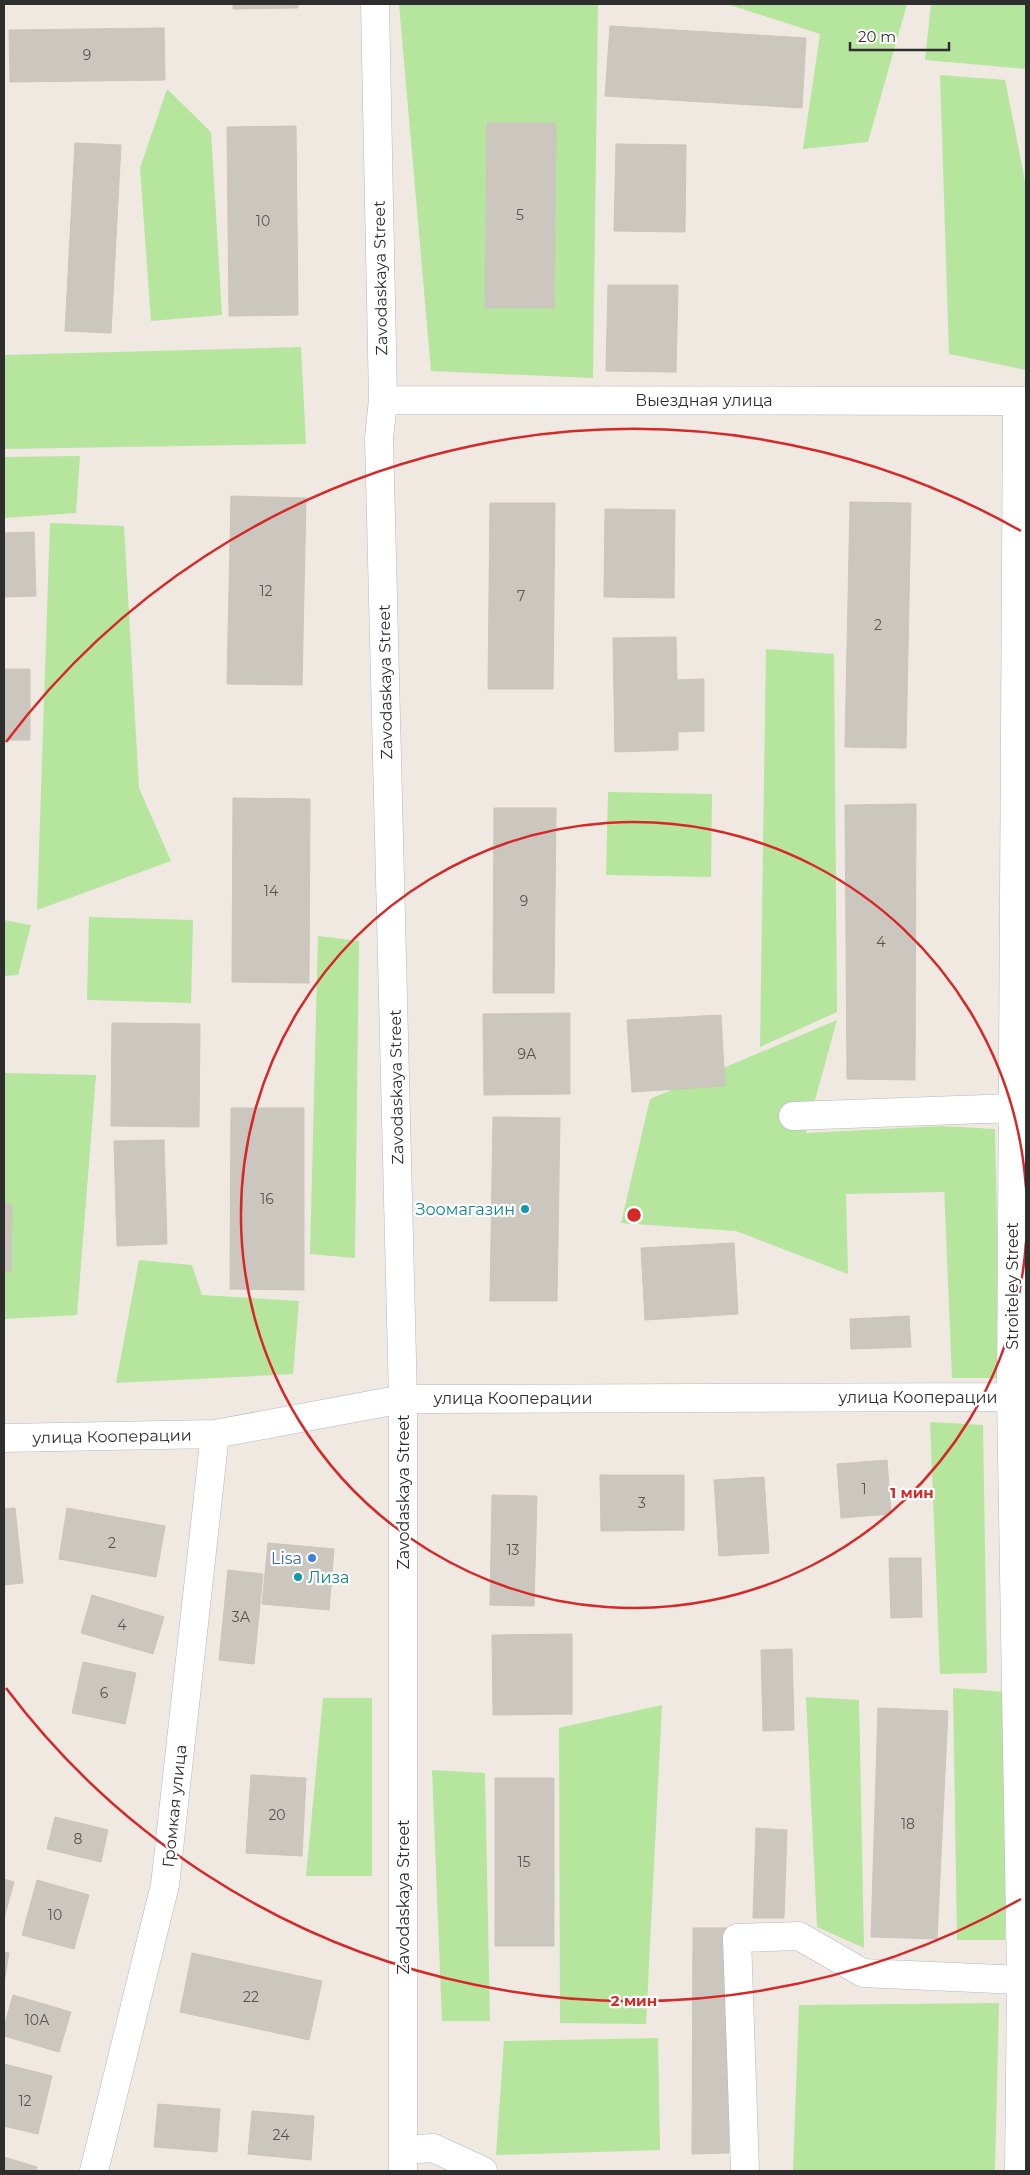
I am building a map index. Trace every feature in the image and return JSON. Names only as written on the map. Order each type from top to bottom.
[{"type":"street","name":"Zavodaskaya Street","points":[[375,4],[383,400],[379,438],[403,1398],[403,2160]]},
{"type":"street","name":"Выездная улица","points":[[383,400],[1022,401]]},
{"type":"street","name":"Stroiteley Street","points":[[1019,2171],[1021,1980],[1019,1397],[1013,1108],[1022,401]]},
{"type":"street","points":[[793,1116],[1013,1108]]},
{"type":"street","name":"улица Кооперации","points":[[4,1438],[214,1434],[403,1398],[1019,1397]]},
{"type":"street","name":"Громкая улица","points":[[94,2171],[165,1885],[214,1434]]},
{"type":"street","points":[[745,2171],[738,1938],[799,1936],[863,1973],[1021,1980]]},
{"type":"street","points":[[403,2160],[433,2148],[483,2171]]},
{"type":"green space","points":[[399,4],[598,4],[593,378],[431,371]]},
{"type":"green space","points":[[727,4],[907,4],[868,142],[803,149],[820,34]]},
{"type":"green space","points":[[931,4],[1026,4],[1026,69],[925,60]]},
{"type":"green space","points":[[940,75],[1005,80],[1026,186],[1026,370],[949,354]]},
{"type":"green space","points":[[167,89],[211,132],[222,315],[151,321],[140,168]]},
{"type":"green space","points":[[301,347],[306,444],[4,449],[4,355]]},
{"type":"green space","points":[[80,456],[76,513],[4,518],[4,457]]},
{"type":"green space","points":[[50,523],[124,526],[139,788],[171,861],[37,910]]},
{"type":"green space","points":[[766,649],[834,654],[837,1012],[760,1047]]},
{"type":"green space","points":[[608,792],[712,794],[711,877],[606,875]]},
{"type":"green space","points":[[89,917],[193,920],[191,1003],[87,1000]]},
{"type":"green space","points":[[4,920],[31,925],[18,975],[4,976]]},
{"type":"green space","points":[[318,936],[359,941],[355,1258],[310,1254]]},
{"type":"green space","points":[[837,1020],[806,1133],[942,1126],[995,1129],[1000,1378],[952,1378],[944,1185],[944,1192],[846,1194],[848,1274],[736,1231],[621,1223],[650,1099]]},
{"type":"green space","points":[[4,1073],[96,1075],[77,1315],[4,1319]]},
{"type":"green space","points":[[139,1260],[192,1265],[202,1295],[299,1301],[293,1374],[116,1383]]},
{"type":"green space","points":[[930,1422],[983,1425],[987,1673],[940,1674]]},
{"type":"green space","points":[[953,1688],[1006,1692],[1005,1940],[957,1940]]},
{"type":"green space","points":[[806,1697],[859,1700],[864,1948],[817,1927]]},
{"type":"green space","points":[[323,1698],[372,1698],[372,1876],[306,1876]]},
{"type":"green space","points":[[662,1705],[646,2024],[560,2023],[559,1728]]},
{"type":"green space","points":[[432,1770],[485,1773],[490,2021],[442,2021]]},
{"type":"green space","points":[[999,2003],[995,2171],[793,2171],[799,2005]]},
{"type":"green space","points":[[658,2038],[660,2150],[496,2155],[504,2041]]},
{"type":"building","points":[[233,4],[298,4],[298,8],[233,9]]},
{"type":"building","points":[[610,26],[806,38],[802,108],[605,96]]},
{"type":"building","points":[[164,28],[165,80],[10,82],[9,30]]},
{"type":"building","points":[[487,123],[556,123],[554,308],[485,308]]},
{"type":"building","points":[[296,126],[298,315],[229,316],[227,127]]},
{"type":"building","points":[[75,143],[121,145],[111,333],[65,331]]},
{"type":"building","points":[[616,144],[686,145],[685,232],[614,231]]},
{"type":"building","points":[[608,285],[678,285],[676,372],[606,371]]},
{"type":"building","points":[[231,496],[306,498],[302,685],[227,684]]},
{"type":"building","points":[[850,502],[911,503],[906,748],[845,747]]},
{"type":"building","points":[[490,503],[555,503],[553,689],[488,689]]},
{"type":"building","points":[[605,509],[675,510],[674,598],[604,597]]},
{"type":"building","points":[[34,532],[36,596],[4,597],[4,533]]},
{"type":"building","points":[[676,637],[677,680],[704,679],[704,731],[678,732],[678,750],[615,752],[613,638]]},
{"type":"building","points":[[4,669],[30,669],[30,740],[4,740]]},
{"type":"building","points":[[233,798],[310,799],[309,983],[232,982]]},
{"type":"building","points":[[916,804],[915,1080],[847,1079],[845,805]]},
{"type":"building","points":[[494,808],[556,808],[554,993],[493,993]]},
{"type":"building","points":[[570,1013],[570,1094],[484,1095],[483,1014]]},
{"type":"building","points":[[721,1015],[725,1086],[632,1092],[627,1020]]},
{"type":"building","points":[[112,1023],[200,1024],[199,1127],[111,1126]]},
{"type":"building","points":[[231,1108],[304,1108],[304,1290],[230,1289]]},
{"type":"building","name":"Зоомагазин","points":[[493,1117],[560,1118],[557,1301],[490,1301]]},
{"type":"building","points":[[164,1140],[167,1244],[117,1246],[114,1141]]},
{"type":"building","points":[[4,1204],[12,1204],[11,1271],[4,1271]]},
{"type":"building","points":[[734,1243],[738,1314],[645,1320],[641,1248]]},
{"type":"building","points":[[909,1316],[911,1347],[851,1349],[850,1319]]},
{"type":"building","points":[[887,1460],[891,1514],[841,1518],[837,1464]]},
{"type":"building","points":[[600,1475],[684,1475],[684,1530],[601,1531]]},
{"type":"building","points":[[764,1477],[769,1553],[719,1556],[714,1480]]},
{"type":"building","points":[[492,1495],[537,1496],[534,1606],[490,1605]]},
{"type":"building","points":[[15,1508],[23,1583],[4,1585],[4,1509]]},
{"type":"building","points":[[67,1508],[165,1526],[156,1577],[59,1559]]},
{"type":"building","name":"Лиза","points":[[268,1543],[334,1549],[329,1610],[262,1604]]},
{"type":"building","points":[[889,1558],[921,1558],[922,1617],[891,1618]]},
{"type":"building","points":[[228,1570],[263,1574],[254,1664],[219,1660]]},
{"type":"building","points":[[92,1595],[164,1617],[153,1654],[81,1633]]},
{"type":"building","points":[[572,1634],[572,1714],[493,1715],[492,1635]]},
{"type":"building","points":[[792,1649],[794,1730],[763,1731],[761,1650]]},
{"type":"building","points":[[83,1662],[136,1673],[125,1724],[72,1713]]},
{"type":"building","points":[[878,1708],[948,1711],[937,1939],[871,1937]]},
{"type":"building","points":[[251,1775],[306,1778],[302,1856],[246,1853]]},
{"type":"building","points":[[495,1778],[554,1778],[554,1946],[495,1946]]},
{"type":"building","points":[[55,1817],[108,1830],[101,1862],[47,1849]]},
{"type":"building","points":[[756,1828],[787,1830],[784,1918],[753,1918]]},
{"type":"building","points":[[4,1879],[14,1882],[4,1918]]},
{"type":"building","points":[[37,1880],[89,1895],[74,1949],[22,1935]]},
{"type":"building","points":[[693,1928],[727,1928],[729,2153],[692,2154]]},
{"type":"building","points":[[4,1952],[9,1953],[4,1983]]},
{"type":"building","points":[[192,1953],[322,1981],[309,2040],[180,2012]]},
{"type":"building","points":[[13,1995],[71,2012],[59,2052],[4,2036],[4,2027]]},
{"type":"building","points":[[4,2064],[52,2076],[38,2134],[4,2126]]},
{"type":"building","points":[[158,2104],[220,2109],[217,2152],[154,2147]]},
{"type":"building","points":[[252,2111],[314,2116],[311,2160],[248,2154]]},
{"type":"building","points":[[4,2157],[37,2167],[36,2171],[4,2171]]},
{"type":"place","name":"Зоомагазин","points":[[525,1209]]},
{"type":"place","name":"Lisa","points":[[312,1558]]},
{"type":"place","name":"Лиза","points":[[298,1577]]}]
